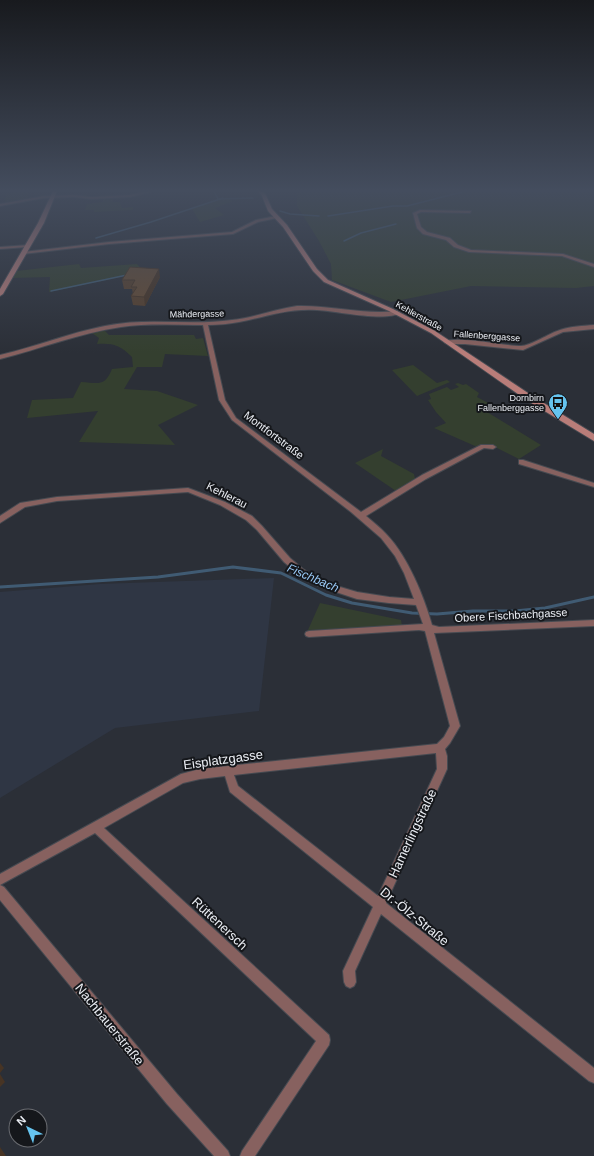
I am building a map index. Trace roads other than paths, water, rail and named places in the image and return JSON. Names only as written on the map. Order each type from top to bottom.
[{"type":"street","points":[[23,253],[92,245]]},
{"type":"street","name":"Kehlerstraße","points":[[298,245],[322,279],[332,285],[397,313],[433,332],[531,399],[594,438]]},
{"type":"street","points":[[455,245],[471,251],[563,255],[594,266]]},
{"type":"street","points":[[0,248],[28,246]]},
{"type":"street","points":[[0,294],[28,246]]},
{"type":"street","name":"Mähdergasse","points":[[0,357],[61,339],[120,325],[239,321],[274,311],[302,307],[359,314],[379,315],[397,313]]},
{"type":"street","name":"Montfortstraße","points":[[205,323],[222,400],[234,419],[292,462],[384,536],[398,554],[408,573],[428,624]]},
{"type":"street","name":"Fallenberggasse","points":[[447,342],[465,342],[523,348],[561,331],[594,327]]},
{"type":"street","points":[[361,516],[424,477],[479,448],[483,446],[493,447]]},
{"type":"street","points":[[521,462],[594,485]]},
{"type":"street","name":"Kehlerau","points":[[0,520],[23,505],[57,499],[188,490],[201,493],[252,521],[280,555],[300,572],[324,584],[354,595],[387,602],[421,604]]},
{"type":"street","name":"Obere Fischbachgasse","points":[[309,634],[419,627],[428,624],[439,630],[594,623]]},
{"type":"street","points":[[428,624],[455,726],[443,744]]},
{"type":"street","name":"Eisplatzgasse","points":[[0,880],[181,779],[196,775],[443,744]]},
{"type":"street","name":"Hamerlingstraße","points":[[350,982],[349,971],[378,905],[442,769],[443,744]]},
{"type":"street","name":"Dr.-Ölz-Straße","points":[[228,771],[234,789],[594,1076]]},
{"type":"street","name":"Rüttenersch","points":[[97,826],[101,832],[324,1040],[246,1156]]},
{"type":"street","name":"Nachbauerstraße","points":[[0,891],[172,1100],[223,1156]]},
{"type":"waterway","points":[[51,291],[127,275]]},
{"type":"waterway","name":"Fischbach","points":[[0,587],[158,577],[233,567],[281,573],[326,595],[352,603],[412,613],[437,614],[473,611],[515,611],[545,608],[594,597]]},
{"type":"place","name":"Dornbirn Fallenberggasse","points":[[558,420]]}]
